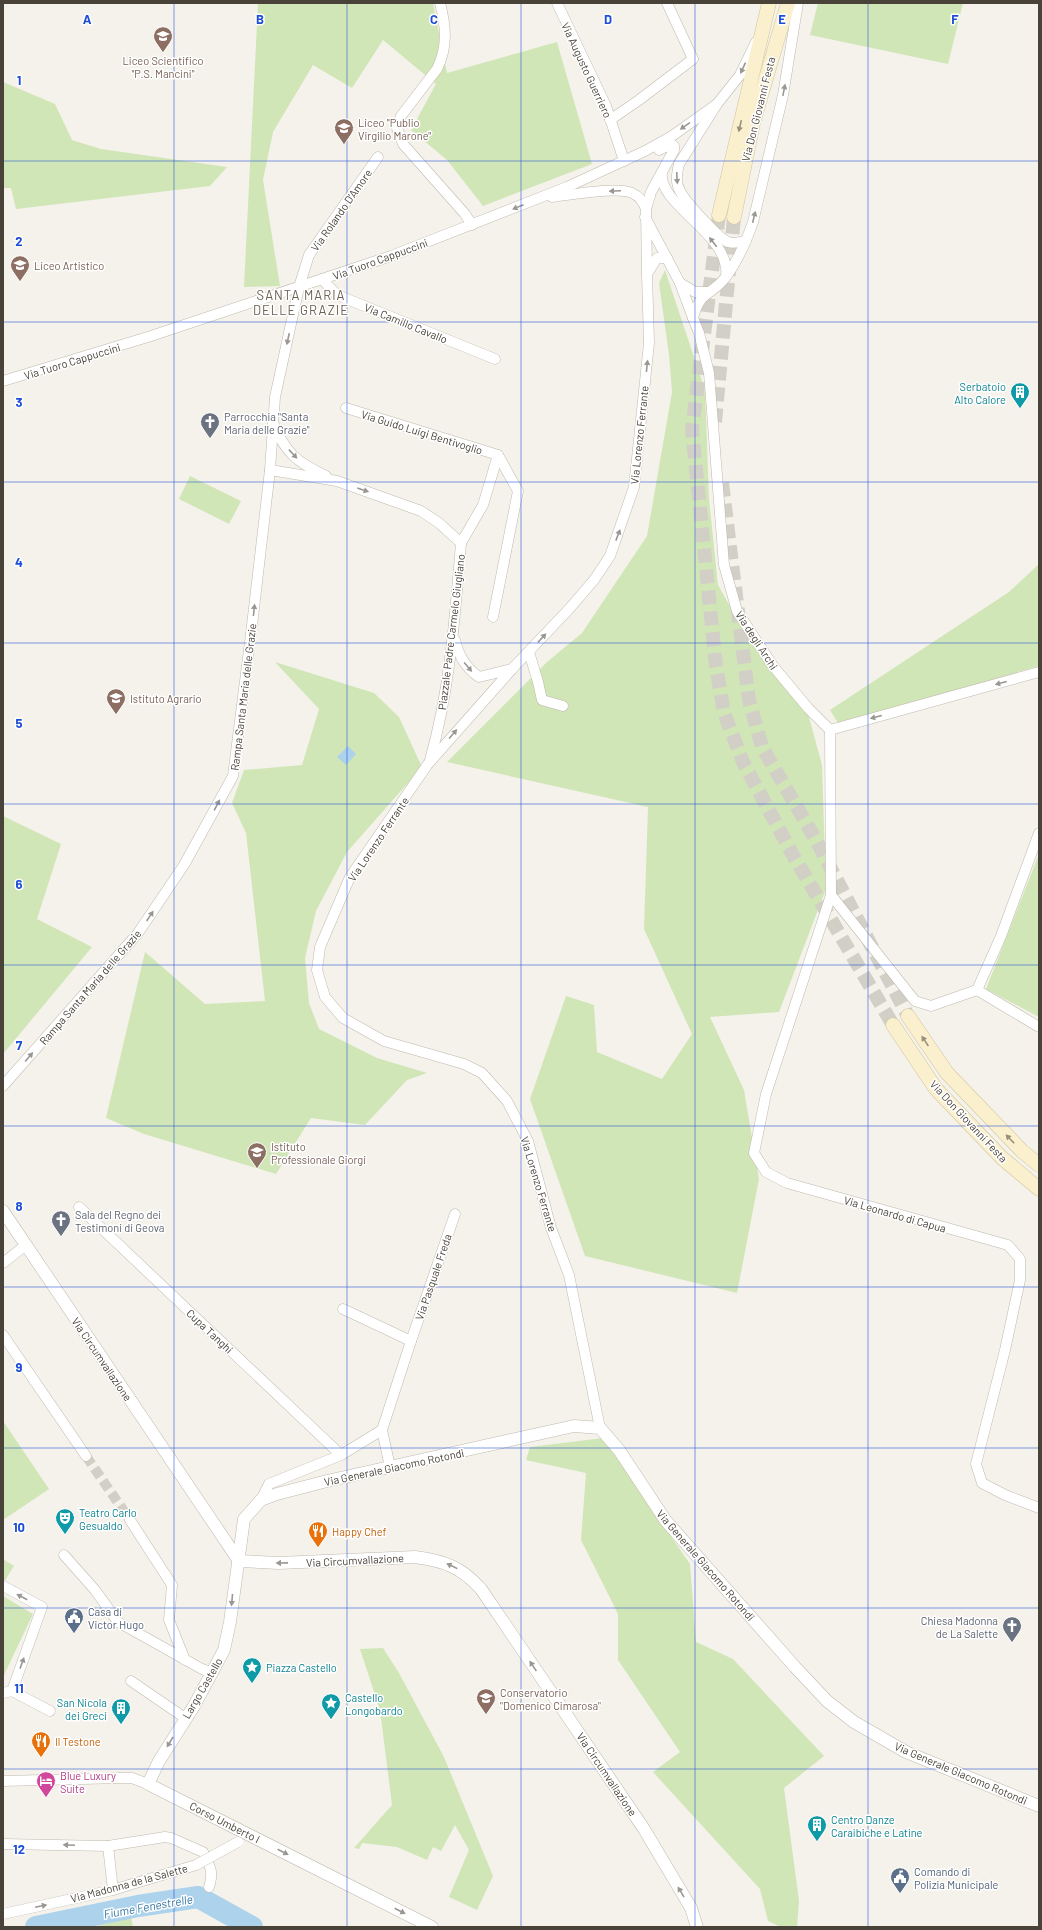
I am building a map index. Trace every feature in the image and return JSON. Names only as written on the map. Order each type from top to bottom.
[{"type":"main road","name":"Via Don Giovanni Festa","points":[[719,215],[769,3]]},
{"type":"main road","name":"Via Don Giovanni Festa","points":[[734,217],[753,123],[788,3]]},
{"type":"main road","name":"Via Don Giovanni Festa","points":[[908,1016],[947,1073],[1022,1151],[1039,1165]]},
{"type":"main road","name":"Via Don Giovanni Festa","points":[[893,1025],[936,1089],[1002,1158],[1039,1190]]},
{"type":"street","points":[[440,3],[446,30],[442,60],[437,69],[401,116],[397,128],[403,144],[465,214],[472,225]]},
{"type":"street","name":"Via Augusto Guerriero","points":[[557,3],[606,106],[624,161]]},
{"type":"street","points":[[610,120],[693,59],[667,3]]},
{"type":"street","points":[[693,318],[701,298],[719,285],[726,277],[746,241],[753,222],[783,96],[798,3]]},
{"type":"street","points":[[746,241],[733,243],[724,240],[692,207],[679,190],[676,174],[679,164],[717,104],[740,75],[761,34]]},
{"type":"street","name":"Via Tuoro Cappuccini","points":[[3,381],[136,341],[299,287],[391,256],[472,225],[539,198],[645,151],[672,136],[717,104]]},
{"type":"street","points":[[645,151],[657,151],[671,144],[674,146],[674,150],[662,172],[645,213]]},
{"type":"street","name":"Via Rolando D'Amore","points":[[273,421],[276,397],[299,287],[309,255],[378,157]]},
{"type":"street","points":[[662,172],[662,180],[667,192],[700,226],[721,253],[726,262],[726,277]]},
{"type":"street","name":"Via degli Archi","points":[[539,198],[597,192],[627,191],[640,198],[645,213],[680,283],[699,333],[709,373],[724,565],[737,611],[773,666],[808,708],[830,730]]},
{"type":"street","name":"Via Lorenzo Ferrante","points":[[600,1428],[569,1275],[551,1228],[528,1141],[507,1101],[482,1073],[464,1064],[384,1041],[343,1018],[325,997],[317,970],[320,947],[350,877],[428,764],[512,668],[594,580],[610,556],[634,487],[649,342],[645,213]]},
{"type":"street","points":[[647,274],[657,258],[667,258]]},
{"type":"street","name":"Via Camillo Cavallo","points":[[322,279],[337,295],[495,359]]},
{"type":"street","points":[[680,283],[695,292],[708,292]]},
{"type":"street","name":"Via Guido Luigi Bentivoglio","points":[[346,408],[498,455],[518,491],[493,617]]},
{"type":"street","name":"Rampa Santa Maria delle Grazie","points":[[3,1086],[138,933],[184,865],[233,776],[270,470],[273,421]]},
{"type":"street","name":"Piazzale Padre Carmelo Giugliano","points":[[273,421],[282,442],[302,465],[337,481],[421,511],[439,523],[461,543],[453,632],[440,723],[428,764]]},
{"type":"street","name":"Via Guido Luigi Bentivoglio","points":[[461,543],[483,505],[498,455]]},
{"type":"street","name":"Piazzale Padre Carmelo Giugliano","points":[[270,470],[337,481]]},
{"type":"street","points":[[453,632],[458,652],[468,669],[479,677],[512,668]]},
{"type":"street","points":[[528,652],[542,700],[563,706]]},
{"type":"street","points":[[830,730],[1039,672]]},
{"type":"street","name":"Via Leonardo di Capua","points":[[830,730],[831,895],[766,1094],[754,1153],[766,1172],[787,1183],[1008,1245],[1020,1259],[1020,1280],[1005,1350],[976,1464],[982,1483],[1005,1495],[1039,1508]]},
{"type":"street","points":[[831,895],[915,1001],[932,1006],[977,990],[1002,936],[1039,833]]},
{"type":"street","points":[[977,990],[1039,1027]]},
{"type":"street","name":"Cupa Tanghi","points":[[79,1207],[341,1455]]},
{"type":"street","name":"Via Circumvallazione","points":[[3,1211],[239,1561],[279,1563],[415,1557],[436,1560],[454,1566],[472,1579],[481,1589],[644,1828],[691,1908],[697,1927]]},
{"type":"street","name":"Via Pasquale Freda","points":[[382,1430],[411,1340],[455,1214]]},
{"type":"street","points":[[3,1263],[26,1244]]},
{"type":"street","points":[[344,1309],[411,1340]]},
{"type":"street","points":[[3,1335],[86,1456]]},
{"type":"street","name":"Via Generale Giacomo Rotondi","points":[[261,1500],[327,1481],[574,1426],[600,1428],[619,1450],[666,1521],[794,1667],[827,1701],[854,1722],[906,1752],[1039,1806]]},
{"type":"street","points":[[239,1561],[244,1519],[261,1500],[269,1484],[341,1455],[382,1430],[390,1467]]},
{"type":"street","points":[[130,1520],[172,1586],[169,1620],[185,1660]]},
{"type":"street","points":[[64,1555],[94,1590],[118,1622],[185,1660],[213,1673]]},
{"type":"street","name":"Largo Castello","points":[[148,1784],[159,1761],[213,1673],[224,1650],[229,1629],[239,1561]]},
{"type":"street","points":[[3,1586],[42,1607],[8,1692],[50,1711]]},
{"type":"street","points":[[131,1681],[185,1718]]},
{"type":"street","name":"Corso Umberto I","points":[[3,1781],[132,1778],[148,1784],[432,1927]]},
{"type":"street","name":"Via Madonna de la Salette","points":[[3,1914],[112,1890],[196,1865],[249,1835]]},
{"type":"street","points":[[3,1844],[108,1846],[165,1837],[185,1843],[203,1852],[212,1871],[209,1887]]},
{"type":"street","points":[[108,1846],[112,1890]]},
{"type":"green space","points":[[258,3],[433,3],[447,73],[557,42],[592,164],[483,206],[447,160],[411,130],[436,84],[383,40],[352,88],[313,65],[273,132],[263,180],[280,286],[244,287]]},
{"type":"green space","points":[[818,3],[963,3],[948,64],[810,35]]},
{"type":"green space","points":[[3,82],[55,104],[72,140],[101,149],[227,167],[210,186],[16,209],[11,188],[3,188]]},
{"type":"green space","points":[[665,270],[705,390],[709,499],[718,585],[749,640],[809,717],[822,765],[826,889],[779,1012],[710,1017],[744,1090],[759,1179],[737,1293],[585,1256],[530,1099],[566,996],[594,1005],[597,1052],[662,1079],[692,1034],[644,929],[648,807],[447,762],[547,662],[582,633],[647,536],[672,392],[669,355],[659,283]]},
{"type":"green space","points":[[190,476],[241,501],[229,524],[179,499]]},
{"type":"green space","points":[[1039,564],[1039,666],[838,723],[830,710],[1009,592]]},
{"type":"green space","points":[[275,662],[374,693],[399,717],[422,767],[347,852],[316,911],[305,958],[309,1003],[319,1029],[377,1058],[427,1073],[407,1080],[365,1125],[311,1118],[276,1174],[144,1134],[106,1118],[145,952],[205,1004],[265,1001],[246,833],[232,803],[244,770],[302,765],[319,709]]},
{"type":"green space","points":[[3,816],[61,844],[37,919],[92,947],[3,1054]]},
{"type":"green space","points":[[1039,854],[1039,1017],[986,989]]},
{"type":"green space","points":[[3,1421],[49,1489],[3,1520]]},
{"type":"green space","points":[[603,1438],[690,1564],[696,1642],[733,1659],[824,1756],[784,1788],[799,1901],[797,1927],[781,1927],[768,1921],[760,1889],[653,1772],[680,1752],[618,1660],[618,1614],[581,1540],[586,1473],[526,1460],[530,1447]]},
{"type":"green space","points":[[3,1559],[14,1566],[4,1582],[3,1581]]},
{"type":"green space","points":[[3,1596],[33,1614],[3,1677]]},
{"type":"green space","points":[[383,1648],[399,1673],[444,1757],[493,1876],[477,1910],[449,1897],[469,1850],[455,1825],[441,1851],[433,1847],[427,1860],[397,1847],[362,1843],[359,1849],[354,1848],[392,1805],[380,1710],[360,1649]]},
{"type":"green space","points":[[131,1917],[133,1927],[94,1927]]},
{"type":"water","points":[[348,746],[356,754],[346,765],[337,757]]},
{"type":"waterway","name":"Fiume Fenestrelle","points":[[36,1927],[138,1906],[198,1897],[252,1927]]},
{"type":"tunnel","points":[[719,215],[692,430],[716,666],[724,713],[743,762],[793,855],[893,1025]]},
{"type":"tunnel","points":[[715,422],[734,217]]},
{"type":"tunnel","points":[[722,483],[749,700],[762,747],[816,840],[908,1016]]},
{"type":"tunnel","points":[[86,1456],[130,1520]]},
{"type":"place","name":"Liceo Scientifico \"P.S. Mancini\"","points":[[163,53]]},
{"type":"place","name":"Liceo \"Publio Virgilio Marone\"","points":[[344,145]]},
{"type":"place","name":"Liceo Artistico","points":[[20,282]]},
{"type":"place","name":"Serbatoio Alto Calore","points":[[1020,409]]},
{"type":"place","name":"Parrocchia \"Santa Maria delle Grazie\"","points":[[210,439]]},
{"type":"place","name":"Istituto Agrario","points":[[116,715]]},
{"type":"place","name":"Istituto Professionale Giorgi","points":[[257,1169]]},
{"type":"place","name":"Sala del Regno dei Testimoni di Geova","points":[[61,1237]]},
{"type":"place","name":"Teatro Carlo Gesualdo","points":[[65,1535]]},
{"type":"place","name":"Happy Chef","points":[[318,1548]]},
{"type":"place","name":"Casa di Victor Hugo","points":[[74,1634]]},
{"type":"place","name":"Chiesa Madonna de La Salette","points":[[1012,1643]]},
{"type":"place","name":"Piazza Castello","points":[[252,1684]]},
{"type":"place","name":"Conservatorio \"Domenico Cimarosa\"","points":[[486,1715]]},
{"type":"place","name":"Castello Longobardo","points":[[331,1720]]},
{"type":"place","name":"San Nicola dei Greci","points":[[121,1725]]},
{"type":"place","name":"Il Testone","points":[[41,1758]]},
{"type":"place","name":"Blue Luxury Suite","points":[[46,1798]]},
{"type":"place","name":"Centro Danze Caraibiche e Latine","points":[[817,1842]]},
{"type":"place","name":"Comando di Polizia Municipale","points":[[900,1894]]},
{"type":"district","name":"SANTA MARIA DELLE GRAZIE","points":[[301,302]]}]
